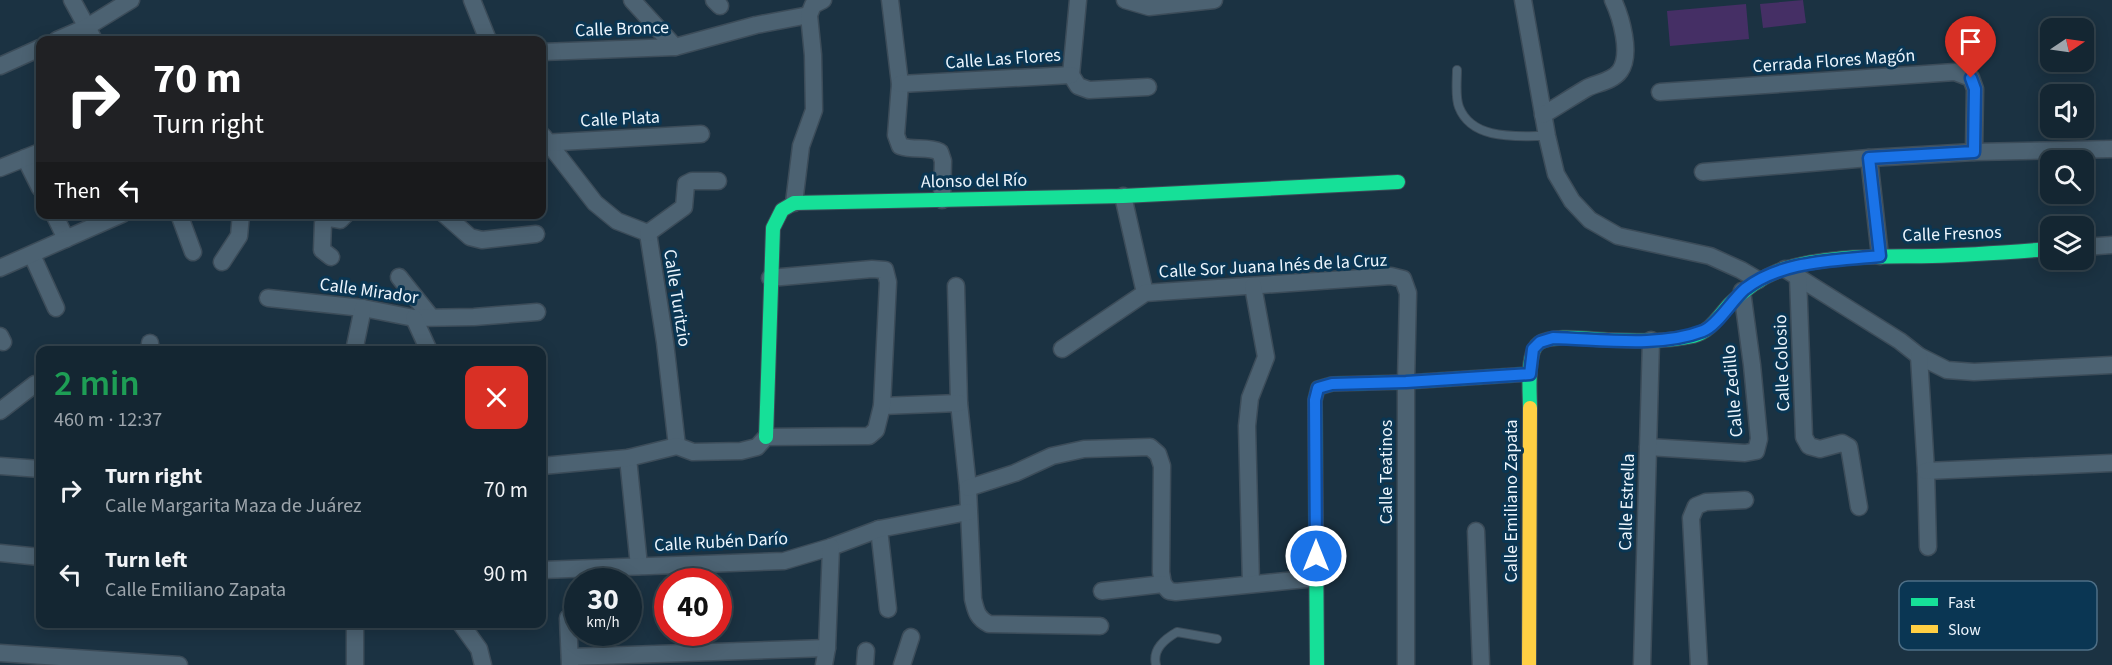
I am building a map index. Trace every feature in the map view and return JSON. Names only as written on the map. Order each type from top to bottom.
[{"type":"street","points":[[72,0],[91,34],[131,0]]},
{"type":"street","points":[[472,0],[487,36]]},
{"type":"street","points":[[632,0],[675,47]]},
{"type":"street","points":[[546,466],[628,458],[677,446],[693,452],[741,450],[757,447],[766,437],[773,228],[782,210],[794,203],[801,146],[814,110],[813,55],[809,15],[813,5],[823,0]]},
{"type":"street","points":[[890,0],[900,84],[896,135],[900,146],[909,150],[934,149],[940,152],[943,161],[942,200]]},
{"type":"street","name":"Calle Las Flores","points":[[900,84],[1071,75],[1078,0]]},
{"type":"street","points":[[1125,0],[1149,7],[1214,0]]},
{"type":"street","points":[[1523,0],[1556,174],[1572,201],[1590,219],[1618,236],[1710,256],[1758,280]]},
{"type":"street","points":[[1543,114],[1620,71],[1626,46],[1619,14],[1613,0]]},
{"type":"street","name":"Calle Bronce","points":[[546,52],[675,47],[756,25],[809,15]]},
{"type":"street","points":[[0,66],[36,50]]},
{"type":"street","name":"Cerrada Flores Magón","points":[[1659,92],[1955,72],[1971,78],[1975,89],[1974,152]]},
{"type":"street","points":[[1071,75],[1078,86],[1089,90],[1148,87]]},
{"type":"street","name":"Calle Plata","points":[[546,139],[701,134]]},
{"type":"street","name":"Calle Turitzio","points":[[546,142],[595,203],[617,221],[648,233],[665,342],[677,446]]},
{"type":"street","points":[[1702,172],[1974,152],[2112,149]]},
{"type":"street","points":[[0,168],[33,155]]},
{"type":"street","points":[[1869,158],[1880,256]]},
{"type":"street","points":[[648,233],[684,207],[686,184],[692,181],[718,181]]},
{"type":"street","name":"Alonso del Río","points":[[794,203],[1123,196],[1398,182]]},
{"type":"street","name":"Calle Sor Juana Inés de la Cruz","points":[[1123,196],[1145,293]]},
{"type":"street","points":[[56,219],[66,238]]},
{"type":"street","points":[[0,268],[110,219]]},
{"type":"street","points":[[181,219],[193,252]]},
{"type":"street","points":[[222,262],[238,236],[240,219]]},
{"type":"street","points":[[328,219],[323,223],[322,250],[331,257]]},
{"type":"street","points":[[450,219],[470,237],[482,240],[536,234]]},
{"type":"street","points":[[2094,246],[2112,245]]},
{"type":"street","name":"Calle Fresnos","points":[[1540,342],[1553,338],[1651,340],[1686,337],[1707,330],[1742,291],[1758,280],[1792,273],[1803,265],[1880,256],[2040,250]]},
{"type":"street","points":[[32,255],[56,308]]},
{"type":"street","points":[[766,437],[869,436],[876,430],[882,406],[888,282],[885,270],[872,269],[770,278]]},
{"type":"street","points":[[1792,273],[1900,341],[1919,356],[1947,370],[1974,372],[2112,365]]},
{"type":"street","name":"Calle Colosio","points":[[1792,273],[1804,437],[1809,446],[1820,449],[1842,443],[1849,447],[1859,507]]},
{"type":"street","name":"Calle Sor Juana Inés de la Cruz","points":[[1062,349],[1145,293],[1391,276],[1402,279]]},
{"type":"street","points":[[399,277],[431,318]]},
{"type":"street","name":"Calle Teatinos","points":[[1402,279],[1408,293],[1406,665]]},
{"type":"street","points":[[956,286],[959,402],[968,488],[974,599],[980,620],[989,624],[1001,625],[1100,626]]},
{"type":"street","points":[[1251,584],[1247,426],[1250,398],[1266,357],[1253,286]]},
{"type":"street","name":"Calle Zedillo","points":[[1648,447],[1745,453],[1755,451],[1759,439],[1742,291]]},
{"type":"street","name":"Calle Mirador","points":[[268,298],[363,308],[414,318],[474,317],[537,312]]},
{"type":"street","points":[[355,346],[363,308]]},
{"type":"street","points":[[414,318],[427,346]]},
{"type":"street","name":"Calle Estrella","points":[[1642,665],[1651,340]]},
{"type":"street","name":"Calle Emiliano Zapata","points":[[1528,665],[1530,374],[1533,349],[1540,342]]},
{"type":"street","points":[[1919,356],[1928,547]]},
{"type":"street","points":[[1317,665],[1315,400],[1318,388],[1332,384],[1530,374]]},
{"type":"street","points":[[0,411],[36,384]]},
{"type":"street","points":[[882,406],[959,402]]},
{"type":"street","points":[[968,488],[1016,473],[1053,456],[1084,449],[1150,447],[1158,454],[1162,466],[1161,572],[1163,584],[1169,591],[1316,578]]},
{"type":"street","points":[[628,458],[639,566]]},
{"type":"street","points":[[1926,471],[2112,463]]},
{"type":"street","points":[[0,466],[36,469]]},
{"type":"street","points":[[1699,665],[1691,518],[1696,506],[1706,502],[1744,500]]},
{"type":"street","name":"Calle Rubén Darío","points":[[546,570],[784,561],[879,529],[968,512]]},
{"type":"street","points":[[879,529],[888,609]]},
{"type":"street","points":[[1476,531],[1481,665]]},
{"type":"street","points":[[824,665],[827,648],[831,547]]},
{"type":"street","points":[[0,553],[36,557]]},
{"type":"street","points":[[1102,591],[1163,584]]},
{"type":"street","points":[[355,628],[355,665]]},
{"type":"street","points":[[464,628],[479,649],[483,665]]},
{"type":"street","points":[[902,665],[910,637]]},
{"type":"street","points":[[569,646],[570,661],[827,648]]},
{"type":"street","points":[[0,653],[133,664],[179,665]]},
{"type":"lane","points":[[1456,70],[1458,106],[1465,118],[1485,132],[1507,136],[1547,136]]},
{"type":"lane","points":[[1156,665],[1155,658],[1162,641],[1177,632],[1217,639]]},
{"type":"shaded area","points":[[1803,0],[1806,23],[1763,28],[1760,4]]},
{"type":"shaded area","points":[[1746,4],[1749,39],[1670,46],[1667,11]]},
{"type":"traffic: fast","points":[[766,437],[773,228],[782,210],[794,203],[1123,196],[1398,182]]},
{"type":"traffic: fast","points":[[1530,408],[1530,364],[1535,348],[1545,340],[1563,338],[1652,341],[1693,336],[1709,327],[1735,299],[1759,281],[1778,271],[1815,262],[1835,259],[2040,250]]},
{"type":"traffic: fast","points":[[1317,665],[1315,400],[1318,388],[1332,384],[1530,374]]},
{"type":"traffic: slow","points":[[1529,665],[1530,408]]},
{"type":"route","points":[[1316,556],[1315,400],[1318,388],[1332,384],[1530,374],[1533,349],[1540,342],[1553,338],[1651,340],[1686,337],[1707,330],[1742,291],[1758,280],[1785,269],[1803,265],[1880,256],[1869,158],[1974,152],[1975,89],[1971,78]]}]
